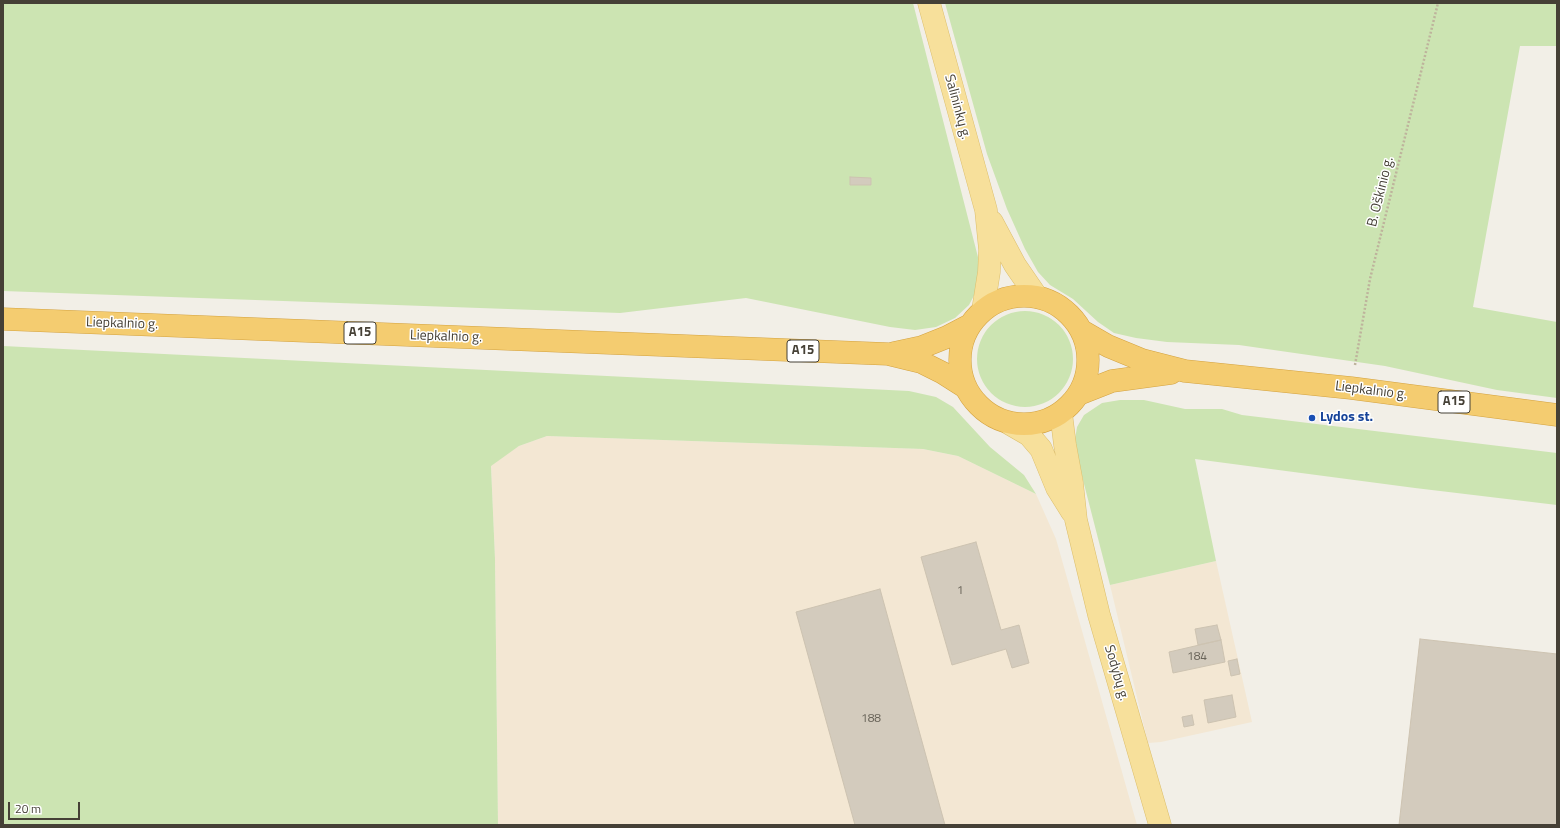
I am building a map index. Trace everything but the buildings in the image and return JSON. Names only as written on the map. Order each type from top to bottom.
[{"type":"highway","points":[[888,354],[922,347],[947,337],[977,318],[996,302],[1023,296],[1037,297],[1051,302],[1063,309],[1074,319],[1082,331],[1087,346],[1089,363],[1086,379],[1079,394],[1072,404],[1062,413],[1045,422],[1028,425],[1010,424],[996,419],[983,411],[972,400],[965,387],[960,372],[959,356],[963,340],[977,318]]},
{"type":"highway","name":"Liepkalnio g.","points":[[3,319],[888,354]]},
{"type":"highway","points":[[1082,331],[1108,346],[1142,360],[1185,371]]},
{"type":"highway","points":[[888,354],[921,362],[943,373],[965,387]]},
{"type":"highway","name":"Liepkalnio g.","points":[[1185,371],[1351,388],[1557,415]]},
{"type":"highway","points":[[1079,394],[1112,381],[1185,371]]},
{"type":"main road","name":"Salininkų g.","points":[[929,3],[986,210],[990,250],[989,272],[977,318]]},
{"type":"main road","name":"Salininkų g.","points":[[986,210],[1015,266],[1037,297]]},
{"type":"main road","name":"Sodybų g.","points":[[1062,413],[1076,520],[1099,615],[1160,825]]},
{"type":"main road","name":"Sodybų g.","points":[[1010,424],[1029,435],[1041,449],[1057,488],[1076,520]]},
{"type":"path","name":"B. Oškinio g.","points":[[1351,388],[1370,279],[1438,3]]},
{"type":"shaded area","points":[[547,436],[923,449],[958,456],[1036,494],[1056,539],[1137,825],[498,825],[495,559],[491,465],[519,446]]},
{"type":"shaded area","points":[[1216,561],[1252,722],[1161,742],[1148,743],[1110,585]]},
{"type":"green space","points":[[3,3],[913,3],[980,265],[979,286],[969,305],[955,318],[936,327],[915,330],[890,327],[746,298],[620,313],[3,291]]},
{"type":"green space","points":[[945,3],[1557,3],[1557,46],[1520,46],[1473,307],[1557,322],[1557,398],[1497,390],[1385,366],[1239,345],[1167,342],[1136,338],[1114,333],[1098,322],[1073,299],[1050,285],[1038,272],[1025,249],[1007,209],[987,154]]},
{"type":"green space","points":[[1025,311],[1043,314],[1059,325],[1070,341],[1073,359],[1070,377],[1059,393],[1043,404],[1025,407],[1007,404],[991,393],[980,377],[977,359],[980,341],[991,325],[1007,314]]},
{"type":"green space","points":[[3,346],[909,391],[936,397],[953,407],[990,447],[1024,475],[1036,494],[958,456],[923,449],[547,436],[519,446],[491,466],[495,559],[498,825],[3,825]]},
{"type":"green space","points":[[1120,400],[1144,400],[1185,409],[1222,409],[1242,415],[1557,453],[1557,505],[1195,459],[1216,561],[1110,585],[1074,445],[1077,427],[1084,415],[1102,403]]},
{"type":"place","name":"Lydos st.","points":[[1312,418]]}]
